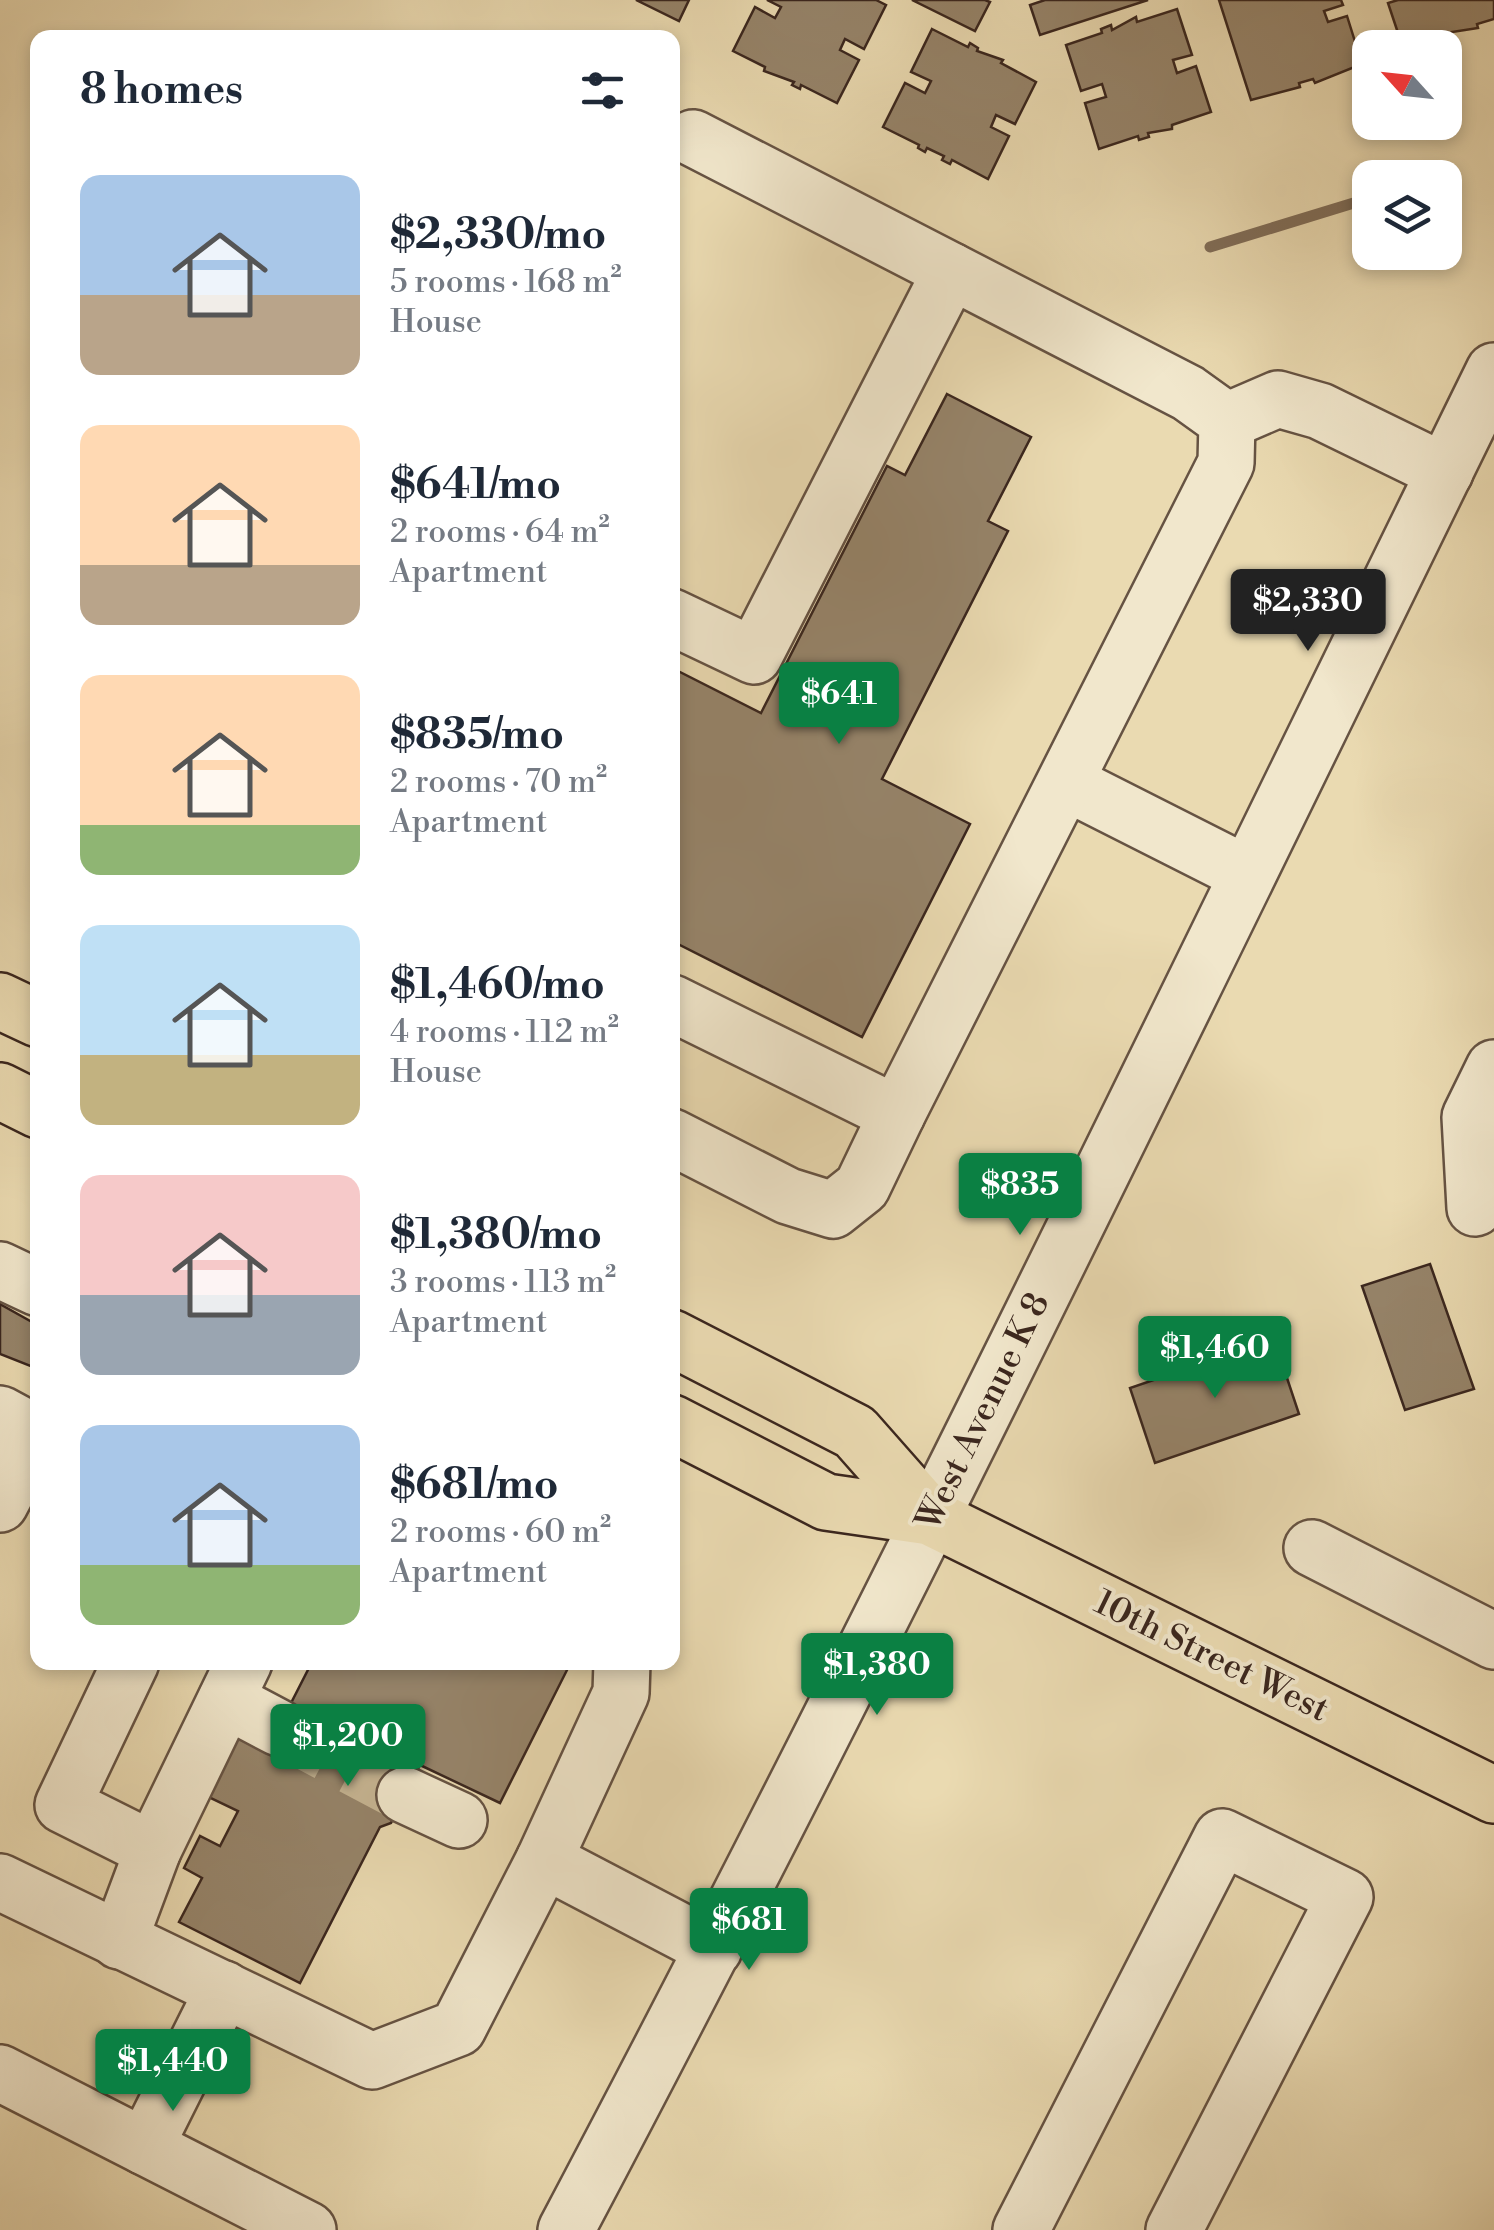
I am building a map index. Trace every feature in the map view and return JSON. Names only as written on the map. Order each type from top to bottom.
[{"type":"main road","points":[[0,1001],[30,1015]]},
{"type":"main road","points":[[0,1090],[30,1093]]},
{"type":"main road","points":[[0,1090],[30,1106]]},
{"type":"main road","name":"10th Street West","points":[[682,1345],[855,1432],[930,1517]]},
{"type":"main road","name":"10th Street West","points":[[680,1427],[826,1502],[930,1517],[1494,1795]]},
{"type":"street","points":[[693,138],[1188,393],[1227,422]]},
{"type":"street","points":[[680,621],[754,656],[951,271]]},
{"type":"street","name":"West Avenue K 8","points":[[566,2230],[714,1949],[930,1517],[1494,372]]},
{"type":"street","points":[[1227,422],[1278,399],[1320,410],[1445,472]]},
{"type":"street","points":[[680,1141],[788,1196],[832,1210],[862,1187],[1226,463],[1227,422]]},
{"type":"street","points":[[1067,784],[1247,874]]},
{"type":"street","points":[[680,1007],[897,1114]]},
{"type":"street","points":[[1474,1208],[1482,1123],[1494,1068]]},
{"type":"street","points":[[0,1414],[30,1430]]},
{"type":"street","points":[[0,1504],[30,1447]]},
{"type":"street","points":[[1312,1548],[1494,1641]]},
{"type":"street","points":[[128,1670],[62,1805],[153,1850]]},
{"type":"street","points":[[0,1882],[372,2062],[458,2028],[544,1860],[621,1693],[622,1670]]},
{"type":"street","points":[[119,1941],[153,1850],[235,1681],[279,1728]]},
{"type":"street","points":[[405,1795],[459,1820]]},
{"type":"street","points":[[1021,2230],[1222,1836],[1345,1897],[1174,2230]]},
{"type":"street","points":[[544,1860],[714,1949]]},
{"type":"street","points":[[145,2147],[224,1989]]},
{"type":"street","points":[[0,2073],[308,2230]]},
{"type":"building","points":[[636,0],[689,0],[679,21]]},
{"type":"building","points":[[767,0],[876,0],[886,5],[864,49],[845,39],[840,50],[859,60],[837,103],[764,71],[765,67],[733,51],[755,7],[775,18],[781,7]]},
{"type":"building","points":[[912,0],[985,0],[990,2],[975,31]]},
{"type":"building","points":[[1045,0],[1148,0],[1040,35],[1030,5]]},
{"type":"building","points":[[1219,0],[1341,0],[1343,5],[1324,11],[1328,22],[1347,16],[1352,32],[1352,68],[1315,83],[1313,79],[1299,83],[1300,87],[1251,100]]},
{"type":"building","points":[[1494,0],[1494,19],[1477,24],[1478,28],[1462,30],[1397,30],[1388,3]]},
{"type":"building","points":[[1177,9],[1192,55],[1173,60],[1177,73],[1196,66],[1211,112],[1172,125],[1172,129],[1148,133],[1149,137],[1139,140],[1138,136],[1099,149],[1085,103],[1106,97],[1102,84],[1081,91],[1066,45],[1102,33],[1101,29],[1111,25],[1112,30],[1136,17],[1137,22]]},
{"type":"building","points":[[932,29],[968,47],[970,43],[977,51],[1003,60],[1001,63],[1036,82],[1015,124],[996,115],[991,127],[1009,136],[988,179],[952,160],[950,164],[942,160],[944,156],[927,148],[925,152],[883,127],[905,83],[925,93],[931,81],[911,72]]},
{"type":"building","points":[[947,394],[1031,437],[988,521],[1008,531],[882,779],[970,824],[862,1037],[680,945],[680,672],[761,713],[887,466],[905,475]]},
{"type":"building","points":[[1430,1264],[1474,1389],[1405,1410],[1362,1286]]},
{"type":"building","points":[[0,1304],[30,1321],[30,1366],[0,1354]]},
{"type":"building","points":[[1274,1339],[1299,1414],[1155,1463],[1130,1388]]},
{"type":"building","points":[[308,1670],[567,1670],[500,1803],[420,1765],[391,1823],[380,1827],[300,1983],[179,1922],[202,1878],[184,1868],[200,1836],[220,1846],[238,1811],[198,1792],[229,1731],[267,1750]]},
{"type":"waterway","points":[[1210,247],[1352,204]]},
{"type":"tunnel","points":[[279,1728],[405,1795]]}]
